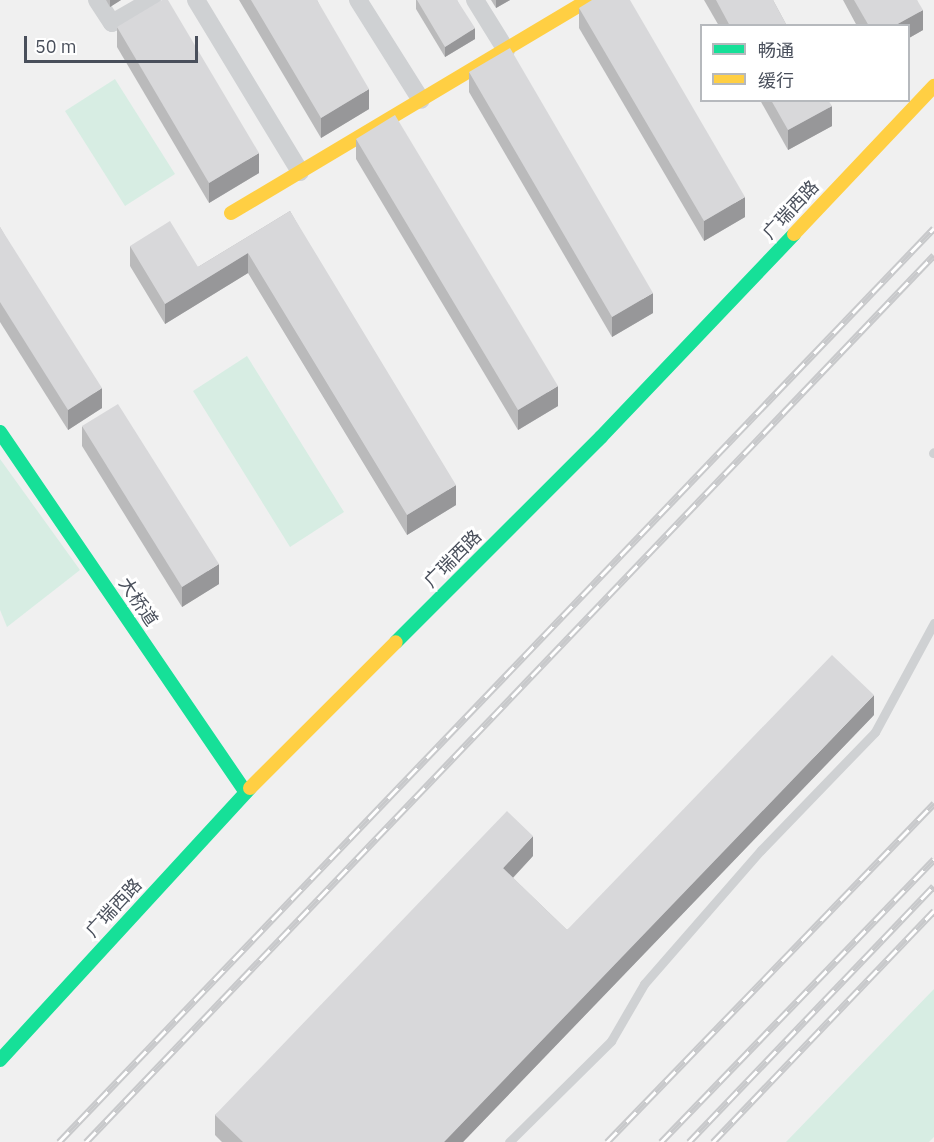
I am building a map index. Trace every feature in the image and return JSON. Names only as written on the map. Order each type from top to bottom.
[{"type":"street","points":[[97,0],[112,23],[152,0]]},
{"type":"street","points":[[196,0],[300,172]]},
{"type":"street","points":[[358,0],[421,100]]},
{"type":"street","points":[[475,0],[506,50]]},
{"type":"street","points":[[231,213],[589,0]]},
{"type":"street","name":"广瑞西路","points":[[0,1060],[246,792],[601,437],[934,86]]},
{"type":"street","name":"大桥道","points":[[0,432],[246,792]]},
{"type":"lane","points":[[509,1142],[611,1041],[644,984],[761,850],[875,732],[934,623]]},
{"type":"green space","points":[[115,79],[175,174],[125,206],[65,111]]},
{"type":"green space","points":[[247,356],[344,512],[290,547],[193,391]]},
{"type":"green space","points":[[0,459],[80,570],[7,627],[0,610]]},
{"type":"green space","points":[[934,989],[934,1137],[929,1142],[786,1142]]},
{"type":"building","points":[[162,0],[168,0],[259,153],[209,183],[117,27]]},
{"type":"building","points":[[251,0],[317,0],[369,89],[321,118]]},
{"type":"building","points":[[417,0],[457,0],[475,28],[445,47]]},
{"type":"building","points":[[592,0],[630,0],[745,197],[704,221],[579,8]]},
{"type":"building","points":[[716,0],[773,0],[786,24],[729,24]]},
{"type":"building","points":[[854,0],[917,0],[923,10],[898,24],[868,24]]},
{"type":"building","points":[[510,48],[653,293],[612,317],[469,72]]},
{"type":"building","points":[[772,102],[829,102],[832,106],[788,130]]},
{"type":"building","points":[[395,115],[558,386],[518,410],[356,139]]},
{"type":"building","points":[[290,211],[456,485],[407,515],[248,253],[165,304],[130,246],[170,221],[198,267]]},
{"type":"building","points":[[0,227],[102,388],[68,410],[0,302]]},
{"type":"building","points":[[118,404],[219,564],[182,587],[82,426]]},
{"type":"building","points":[[832,655],[874,695],[444,1142],[243,1142],[215,1115],[507,811],[533,836],[503,868],[567,930]]},
{"type":"railway","points":[[59,1142],[934,228]]},
{"type":"railway","points":[[86,1142],[934,255]]},
{"type":"railway","points":[[607,1142],[934,803]]},
{"type":"railway","points":[[661,1142],[934,859]]},
{"type":"railway","points":[[689,1142],[934,886]]},
{"type":"railway","points":[[713,1142],[934,911]]},
{"type":"traffic: fast","points":[[396,642],[601,437],[794,234]]},
{"type":"traffic: fast","points":[[0,432],[246,792]]},
{"type":"traffic: fast","points":[[0,1060],[250,788]]},
{"type":"traffic: slow","points":[[231,213],[589,0]]},
{"type":"traffic: slow","points":[[794,234],[934,86]]},
{"type":"traffic: slow","points":[[250,788],[396,642]]}]
